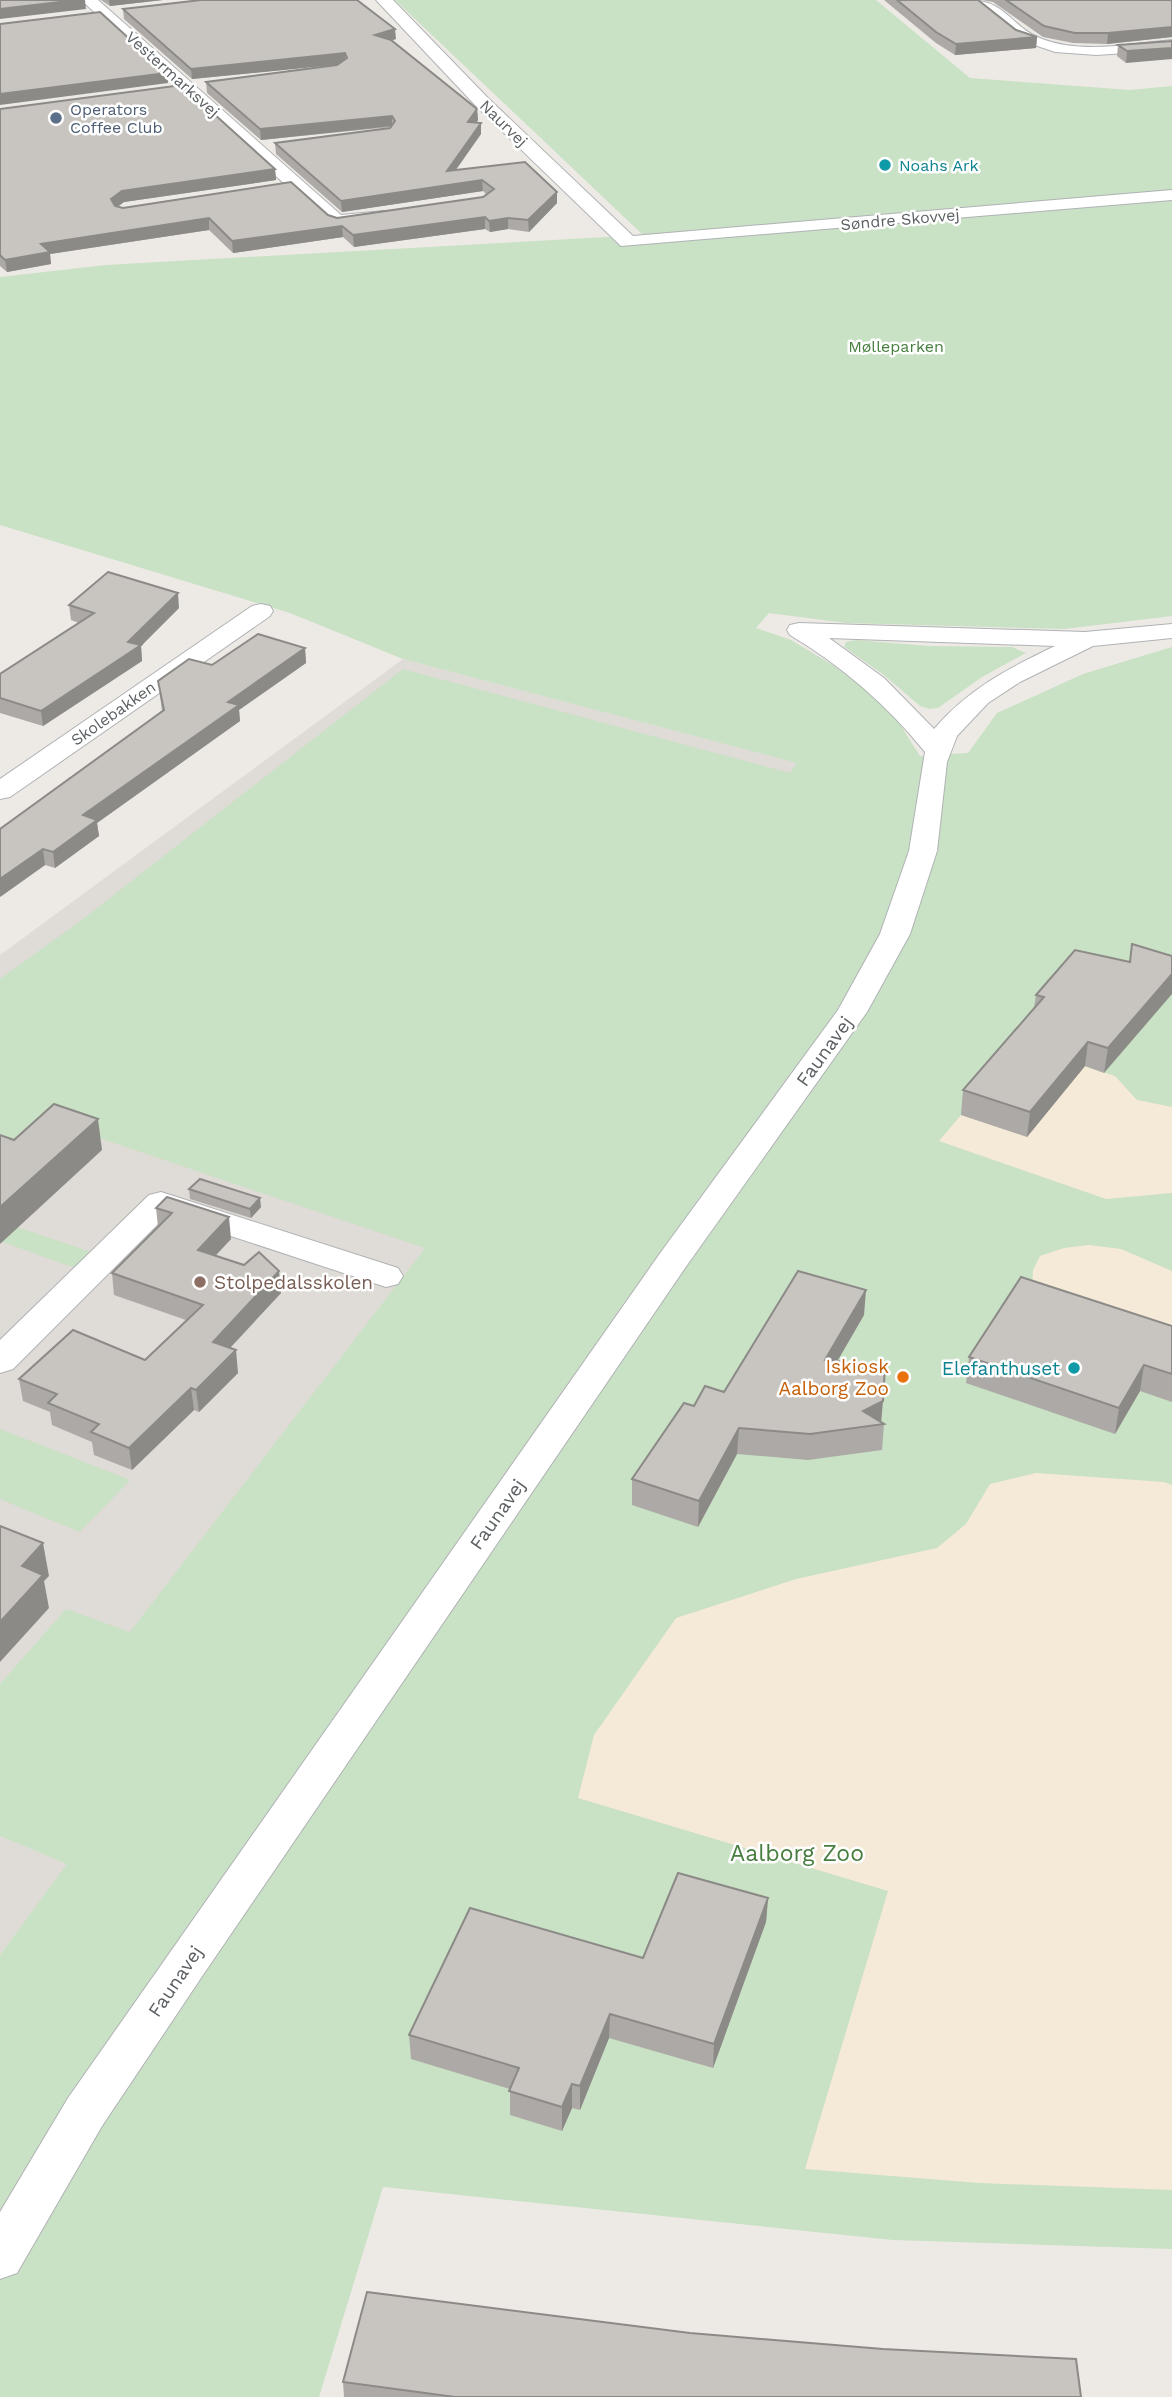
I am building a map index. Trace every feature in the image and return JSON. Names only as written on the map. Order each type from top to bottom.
[{"type":"street","name":"Naurvej","points":[[384,0],[482,102],[628,242]]},
{"type":"street","points":[[976,0],[996,10],[1023,36],[1050,45],[1094,50],[1172,45]]},
{"type":"street","points":[[94,10],[130,11]]},
{"type":"street","name":"Vestermarksvej","points":[[94,10],[188,88],[337,221],[390,213]]},
{"type":"street","points":[[168,90],[210,85]]},
{"type":"street","points":[[256,149],[280,146]]},
{"type":"street","points":[[275,188],[297,185]]},
{"type":"street","name":"Søndre Skovvej","points":[[628,242],[1172,195]]},
{"type":"street","name":"Skolebakken","points":[[0,791],[261,611]]},
{"type":"street","points":[[937,750],[890,693],[860,669],[799,630],[1088,639]]},
{"type":"street","name":"Faunavej","points":[[0,2257],[85,2112],[189,1959],[658,1281],[852,1012],[895,934],[923,851],[937,750],[956,718],[979,698],[1011,677],[1088,639],[1172,631]]},
{"type":"street","points":[[0,1361],[161,1202],[386,1276]]},
{"type":"shaded area","name":"Stolpedalsskolen","points":[[403,659],[798,763],[130,1633],[66,1610],[0,1684],[0,955]]},
{"type":"shaded area","points":[[0,1836],[68,1864],[0,1955]]},
{"type":"green space","points":[[395,0],[876,0],[970,78],[1130,90],[1172,86],[1172,616],[1064,629],[846,623],[769,613],[756,628],[791,640],[851,676],[894,715],[920,756],[968,753],[997,713],[1083,674],[1172,647],[1172,2249],[893,2240],[383,2187],[319,2397],[0,2397],[0,1955],[67,1864],[0,1836],[0,1684],[66,1609],[130,1632],[425,1248],[55,1123],[0,1150],[0,979],[83,919],[403,669],[790,773],[797,763],[403,659],[290,613],[0,525],[0,277],[106,265],[643,235]]},
{"type":"green space","points":[[856,640],[929,646],[1012,647],[1026,653],[982,677],[938,708],[929,709],[920,706],[884,675],[844,647],[846,642]]},
{"type":"green space","points":[[11,1225],[91,1252],[75,1268],[0,1241]]},
{"type":"green space","points":[[0,1429],[130,1480],[80,1532],[0,1499]]},
{"type":"sand","points":[[1068,1061],[1115,1076],[1137,1100],[1172,1107],[1172,1193],[1106,1199],[939,1141],[961,1115],[1027,1137]]},
{"type":"sand","points":[[1089,1245],[1121,1249],[1172,1271],[1172,1353],[1032,1291],[1033,1270],[1040,1256],[1064,1248]]},
{"type":"sand","points":[[1036,1473],[1164,1482],[1172,1485],[1172,2190],[979,2183],[805,2169],[888,1891],[578,1798],[594,1735],[676,1618],[796,1579],[937,1548],[966,1524],[990,1484]]},
{"type":"building","points":[[0,0],[77,0],[0,9]]},
{"type":"building","points":[[201,0],[357,0],[395,29],[375,35],[391,40],[477,109],[468,122],[481,123],[447,171],[525,162],[557,192],[528,220],[508,218],[489,221],[485,217],[353,235],[342,226],[232,241],[209,218],[41,244],[50,252],[5,260],[0,255],[0,109],[182,85],[275,169],[122,191],[111,199],[115,206],[123,208],[291,182],[328,215],[337,218],[483,197],[494,189],[482,180],[341,201],[275,143],[390,128],[395,121],[392,116],[260,129],[206,82],[337,65],[347,58],[345,53],[191,69],[123,9]]},
{"type":"building","points":[[897,0],[978,0],[1016,30],[1037,37],[956,44],[936,32]]},
{"type":"building","points":[[1006,0],[1172,0],[1172,27],[1075,33],[1044,26]]},
{"type":"building","points":[[100,12],[167,73],[0,94],[0,24]]},
{"type":"building","points":[[1172,41],[1172,48],[1127,51],[1118,45]]},
{"type":"building","points":[[108,572],[178,593],[128,642],[141,645],[41,711],[0,698],[0,674],[94,613],[69,605]]},
{"type":"building","points":[[258,634],[305,648],[228,702],[239,705],[83,815],[97,820],[53,852],[43,849],[0,879],[0,829],[164,710],[158,681],[189,659],[212,665]]},
{"type":"building","points":[[1132,944],[1172,956],[1172,974],[1108,1048],[1088,1042],[1030,1112],[963,1090],[1044,997],[1036,995],[1075,950],[1130,962]]},
{"type":"building","points":[[54,1104],[98,1119],[0,1207],[0,1135],[14,1140]]},
{"type":"building","points":[[200,1179],[260,1198],[250,1209],[189,1189]]},
{"type":"building","points":[[167,1197],[229,1217],[198,1250],[244,1265],[259,1252],[279,1271],[213,1342],[236,1350],[196,1390],[191,1388],[129,1448],[91,1432],[99,1424],[48,1403],[57,1394],[19,1379],[73,1330],[145,1360],[203,1305],[112,1273],[172,1213],[156,1208]]},
{"type":"building","points":[[798,1271],[866,1290],[825,1360],[885,1366],[883,1401],[863,1411],[884,1424],[810,1434],[739,1428],[699,1501],[632,1479],[684,1403],[694,1406],[705,1386],[724,1392]]},
{"type":"building","name":"Elefanthuset","points":[[1021,1277],[1172,1326],[1172,1374],[1144,1365],[1119,1408],[969,1357]]},
{"type":"building","points":[[0,1526],[43,1543],[22,1566],[43,1575],[0,1622]]},
{"type":"building","points":[[678,1873],[768,1898],[714,2044],[610,2014],[580,2086],[572,2084],[562,2107],[509,2091],[519,2068],[409,2035],[470,1908],[643,1958]]},
{"type":"building","points":[[367,2292],[690,2333],[883,2349],[1076,2359],[1081,2397],[455,2397],[343,2382]]},
{"type":"place","name":"Operators Coffee Club","points":[[56,118]]},
{"type":"place","name":"Noahs Ark","points":[[885,165]]},
{"type":"place","name":"Stolpedalsskolen","points":[[200,1282]]},
{"type":"place","name":"Elefanthuset","points":[[1074,1368]]},
{"type":"place","name":"Iskiosk Aalborg Zoo","points":[[903,1377]]},
{"type":"park label","name":"Mølleparken","points":[[896,346]]},
{"type":"park label","name":"Aalborg Zoo","points":[[797,1853]]}]
